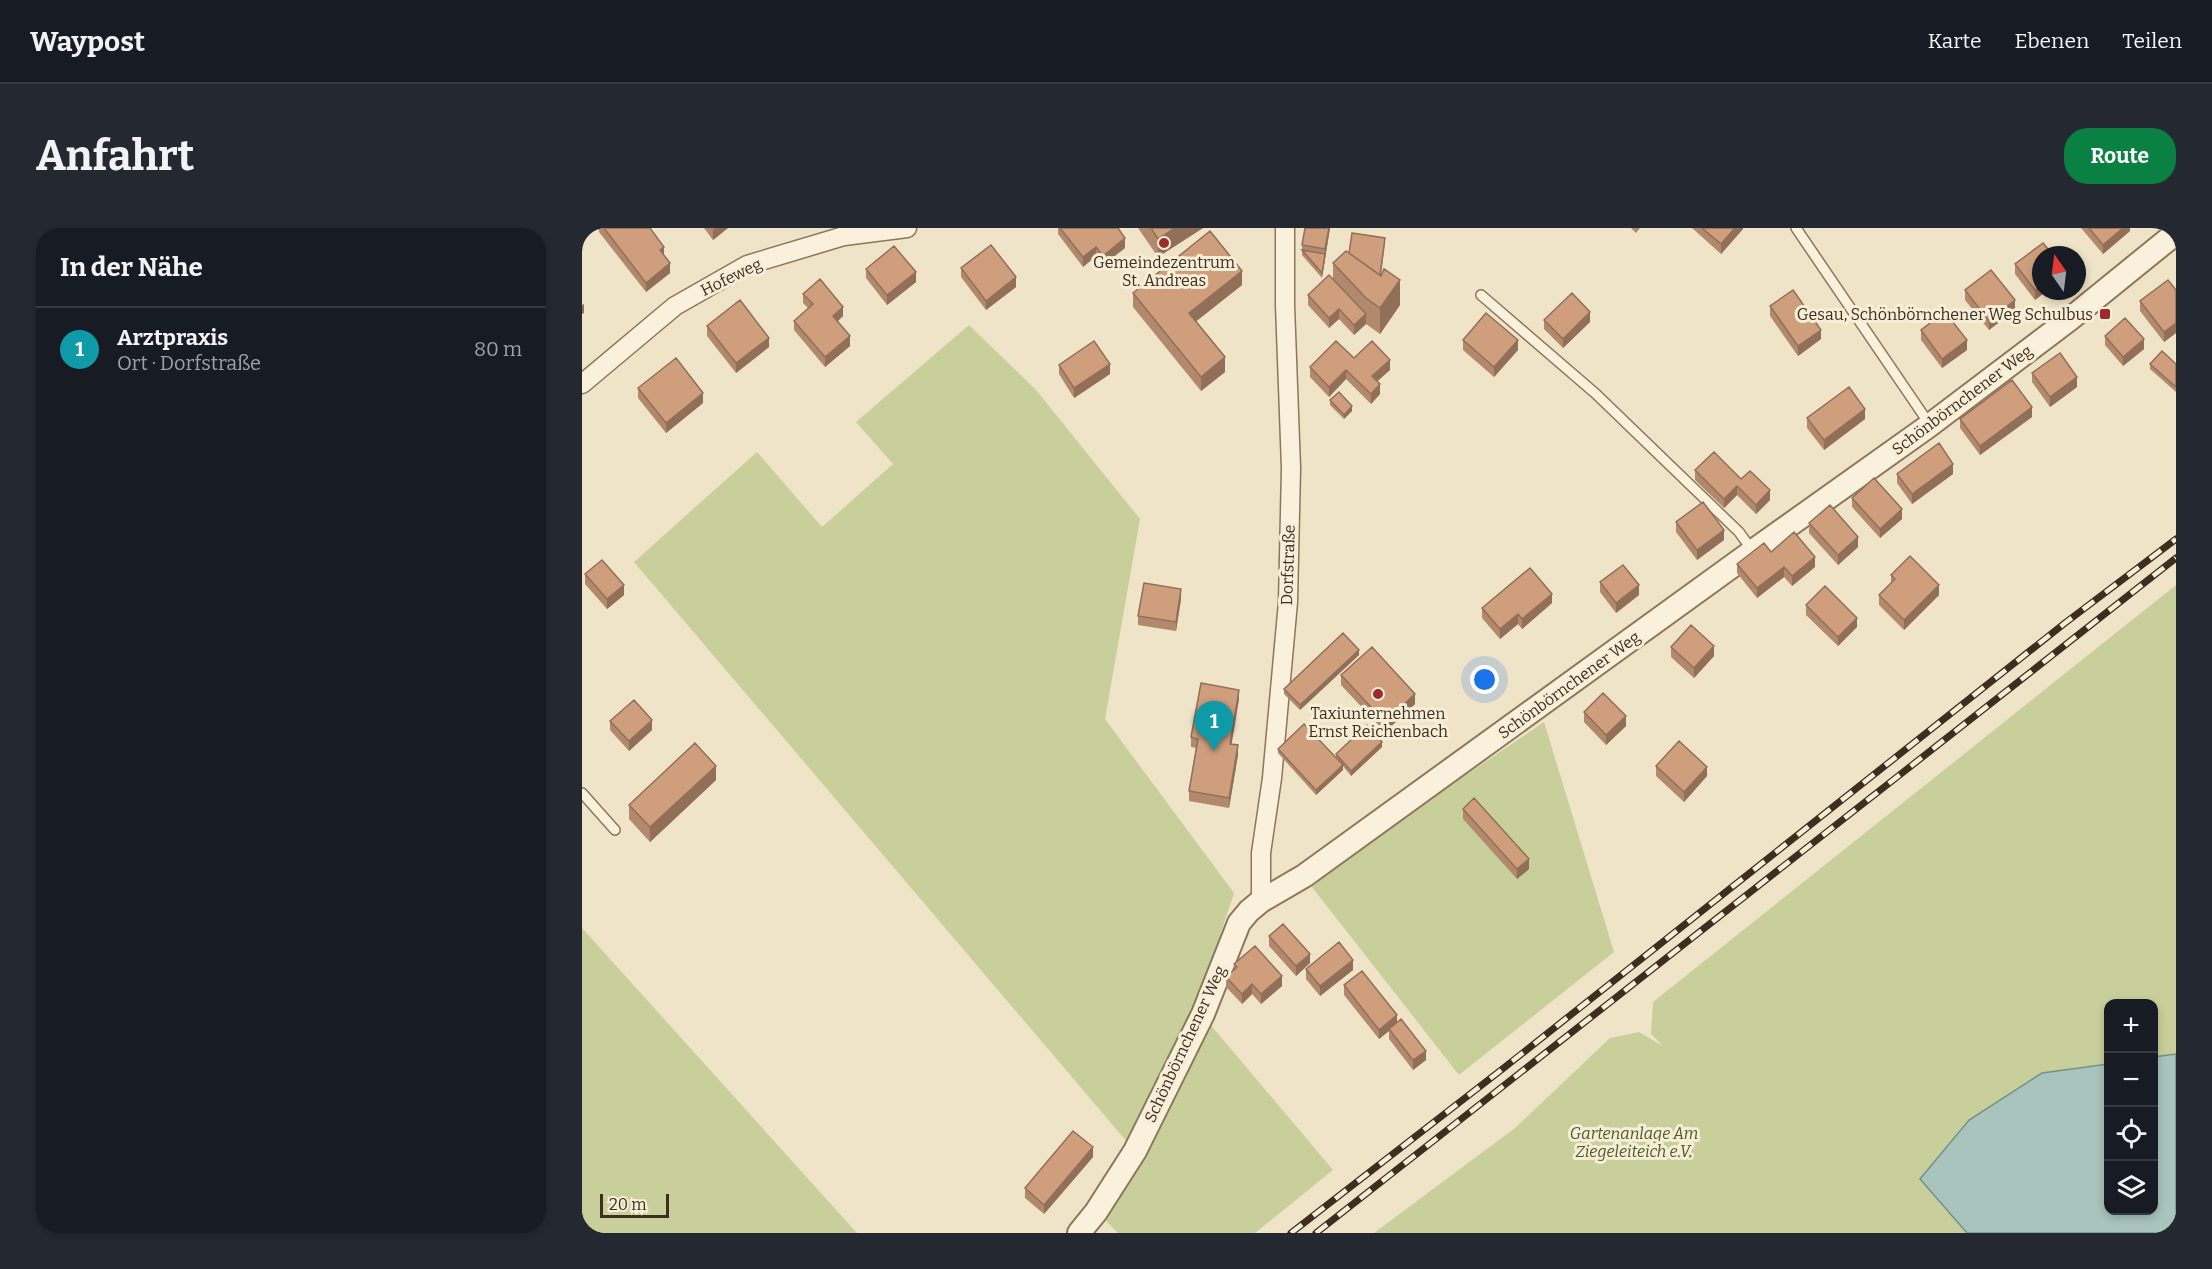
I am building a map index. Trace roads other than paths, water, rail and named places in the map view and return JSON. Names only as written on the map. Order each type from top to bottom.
[{"type":"street","name":"Hofeweg","points":[[582,384],[675,306],[747,265],[844,236],[907,228]]},
{"type":"street","name":"Dorfstraße","points":[[1262,900],[1261,852],[1272,778],[1288,602],[1291,468],[1285,305],[1285,228]]},
{"type":"street","name":"Schönbörnchener Weg","points":[[1079,1233],[1096,1212],[1135,1150],[1203,1014],[1239,923],[1249,911],[1262,900],[1304,876],[1930,425],[2070,320],[2176,233]]},
{"type":"lane","points":[[1796,228],[1930,425]]},
{"type":"lane","points":[[1481,295],[1596,394],[1739,532],[1753,551]]},
{"type":"lane","points":[[582,793],[615,830]]},
{"type":"water","points":[[2176,1054],[2176,1233],[1967,1233],[1920,1179],[1969,1120],[2042,1073],[2104,1065],[2104,1215],[2158,1215],[2158,1056]]},
{"type":"railway","points":[[1291,1233],[1505,1067],[2065,623],[2176,539]]},
{"type":"railway","points":[[1316,1233],[2176,558]]},
{"type":"place","name":"Gemeindezentrum St. Andreas","points":[[1164,243]]},
{"type":"place","name":"Gesau, Schönbörnchener Weg Schulbus","points":[[2105,314]]},
{"type":"place","name":"Taxiunternehmen Ernst Reichenbach","points":[[1378,694]]},
{"type":"place","name":"Arztpraxis","points":[[1214,751]]},
{"type":"park label","name":"Gartenanlage Am Ziegeleiteich e.V.","points":[[1634,1142]]}]
